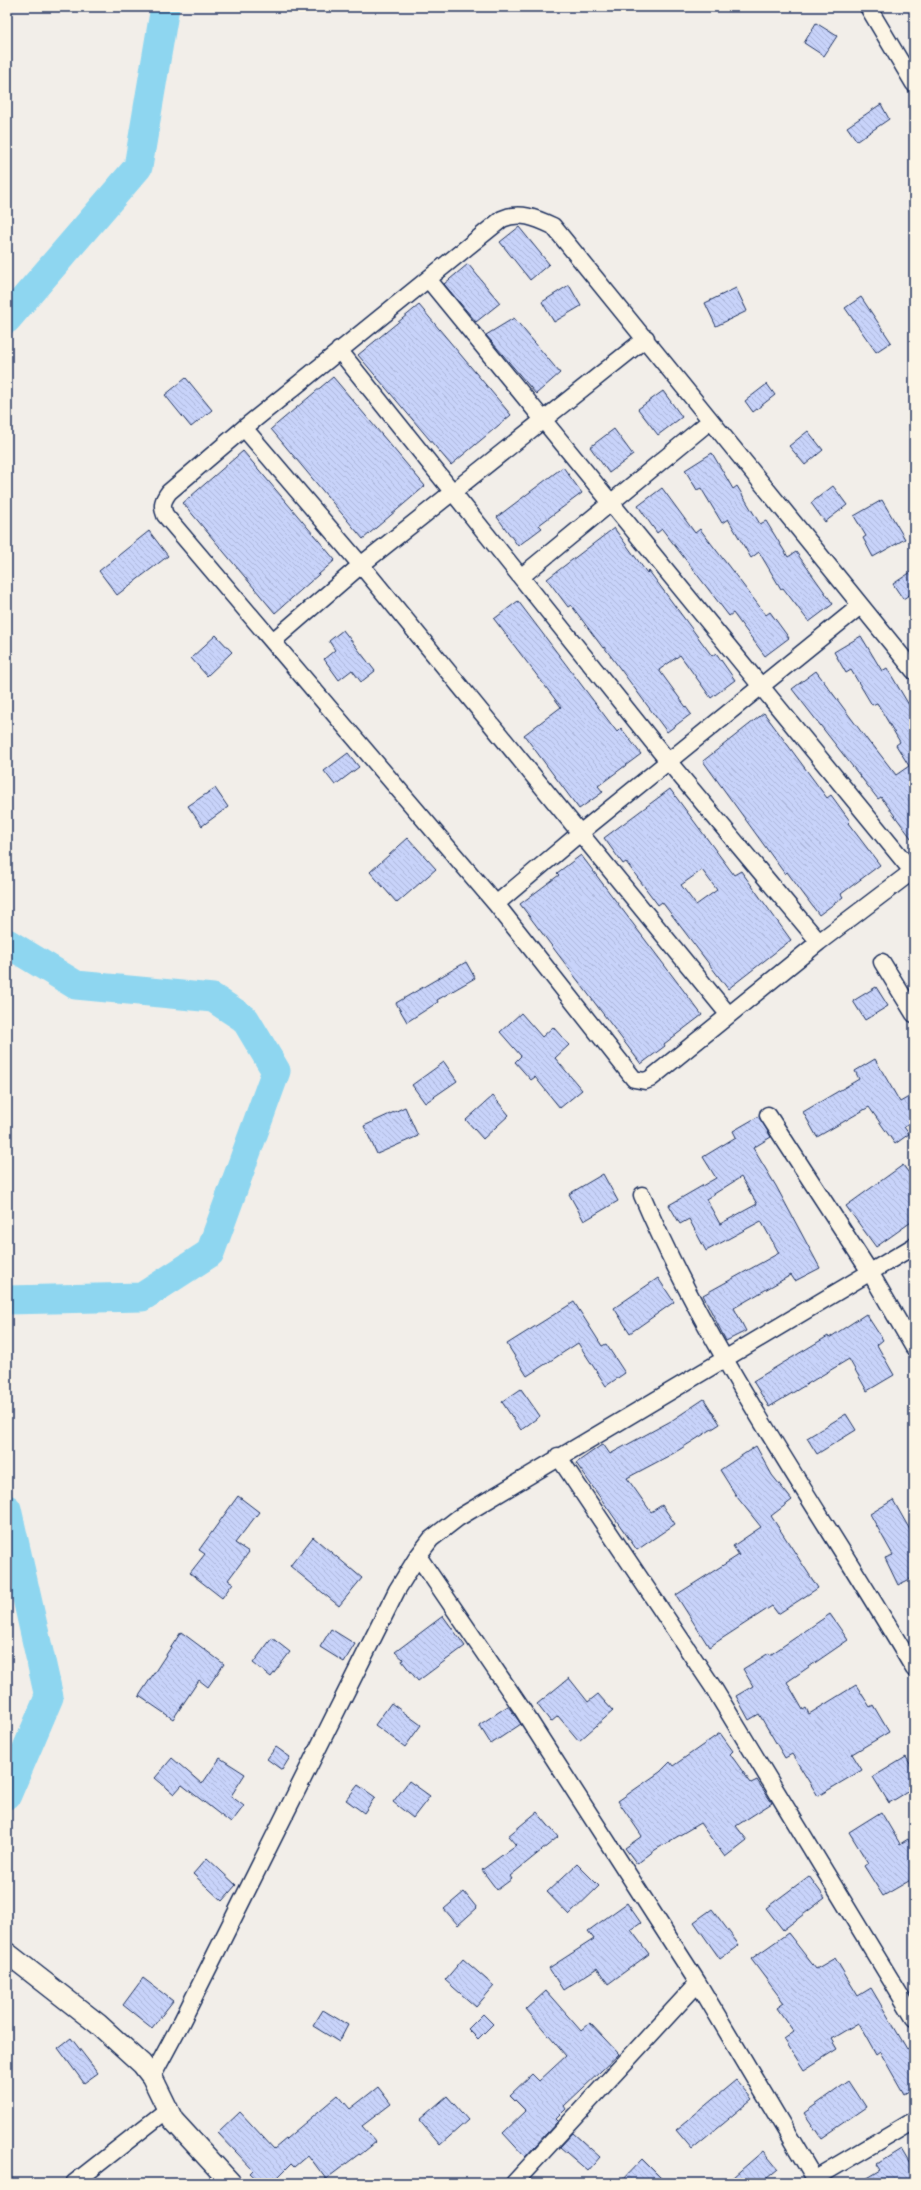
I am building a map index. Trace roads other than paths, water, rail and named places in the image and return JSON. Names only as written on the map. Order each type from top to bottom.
[{"type":"street","points":[[868,7],[914,84]]},
{"type":"street","points":[[428,279],[760,687],[913,871],[819,942],[650,1078],[644,1081],[634,1079],[496,904],[165,515],[162,508],[163,501],[169,492],[339,350],[502,219],[519,214],[537,218],[553,226],[646,338],[710,421],[860,606],[913,667]]},
{"type":"street","points":[[273,641],[361,565],[542,419],[646,338]]},
{"type":"street","points":[[339,350],[452,493],[522,576],[668,761],[819,942]]},
{"type":"street","points":[[522,576],[710,421]]},
{"type":"street","points":[[244,428],[361,565],[728,1014]]},
{"type":"street","points":[[496,904],[580,833],[860,606]]},
{"type":"street","points":[[882,962],[914,1014]]},
{"type":"street","points":[[768,1116],[870,1272],[914,1348]]},
{"type":"street","points":[[642,1195],[677,1273],[724,1360],[914,1669]]},
{"type":"street","points":[[152,2077],[186,2014],[397,1590],[418,1556],[431,1539],[458,1518],[558,1456],[724,1360],[914,1246]]},
{"type":"street","points":[[558,1456],[713,1686],[914,2018]]},
{"type":"street","points":[[418,1556],[520,1706],[698,1983],[815,2181],[914,2120]]},
{"type":"street","points":[[7,1953],[104,2028],[129,2050],[152,2077],[173,2120],[231,2183]]},
{"type":"street","points":[[514,2183],[698,1983]]},
{"type":"street","points":[[74,2183],[167,2110]]},
{"type":"waterway","points":[[7,319],[138,167],[165,7]]},
{"type":"waterway","points":[[7,943],[76,985],[213,998],[245,1019],[276,1071],[210,1253],[142,1297],[7,1300]]},
{"type":"waterway","points":[[7,1509],[49,1697],[7,1795]]}]
